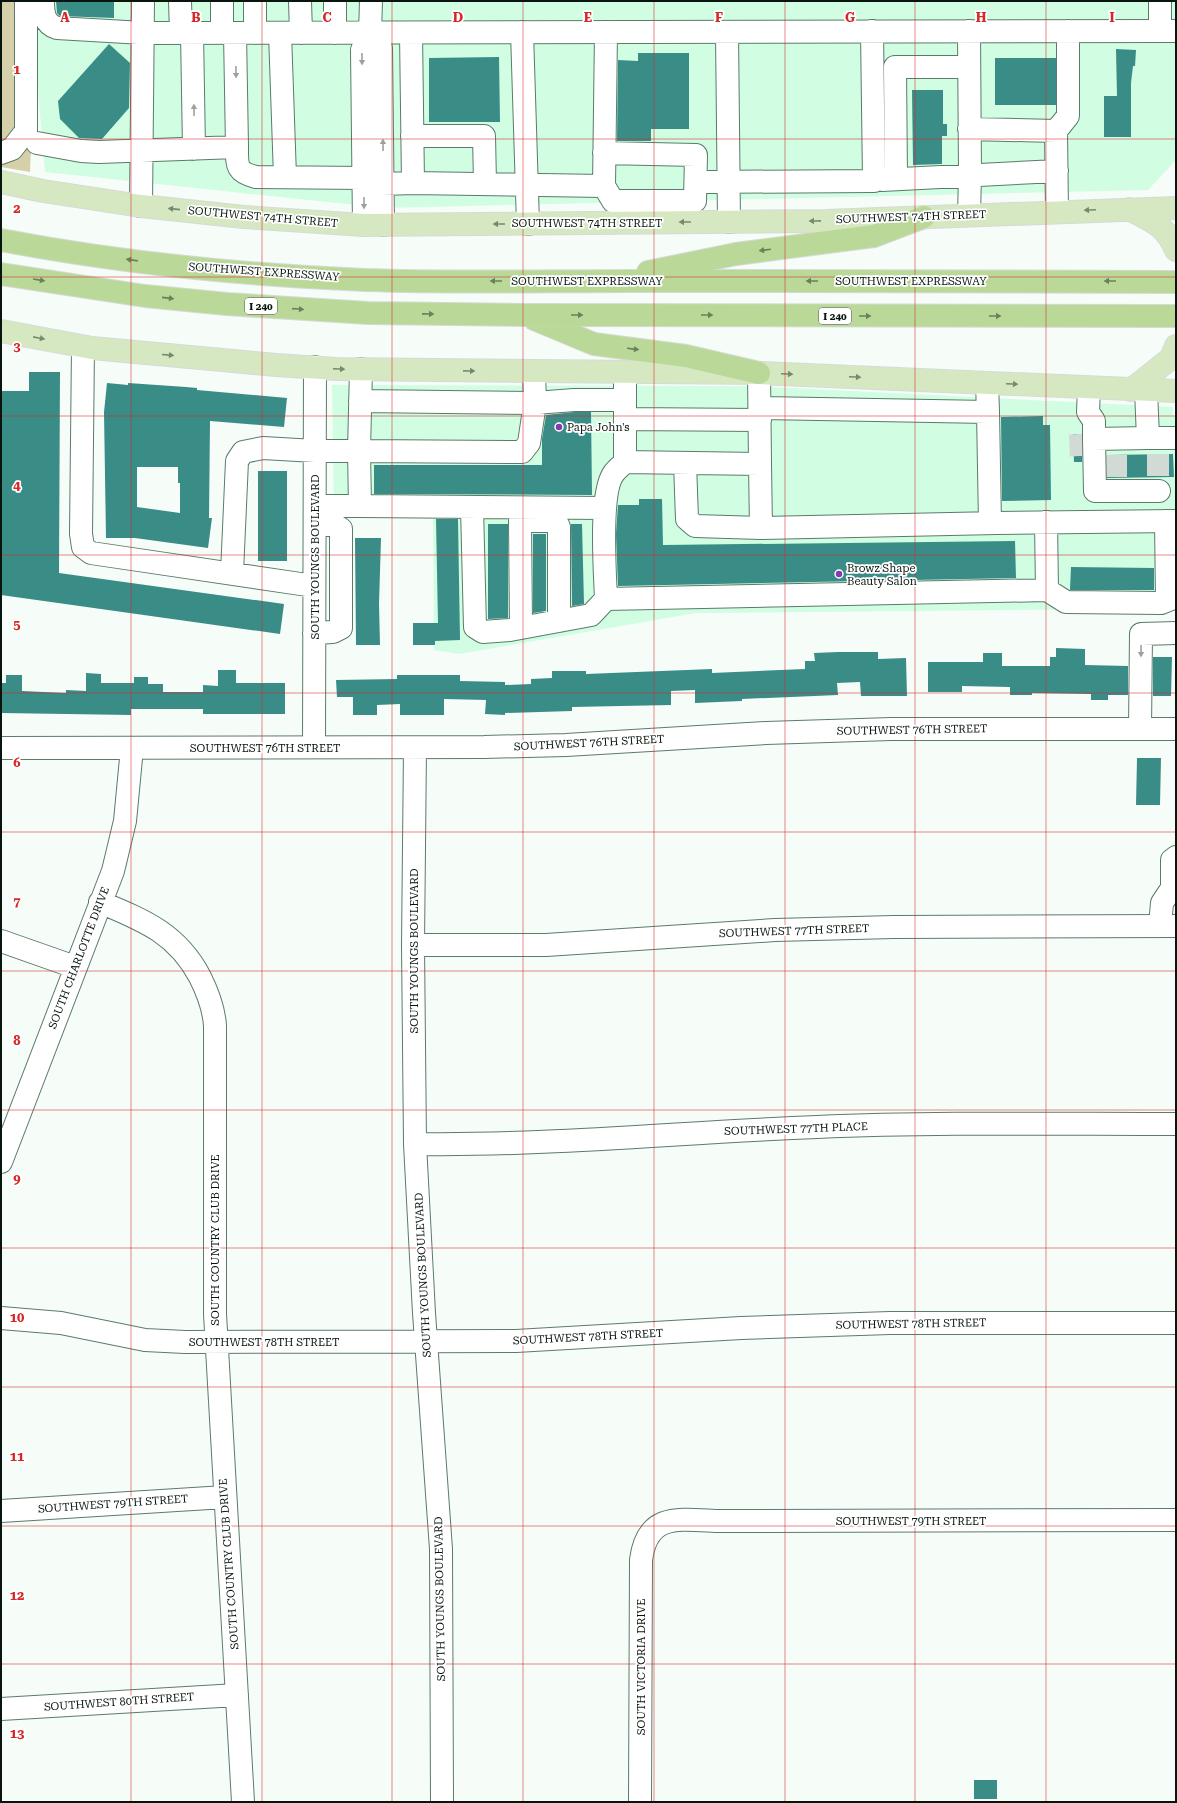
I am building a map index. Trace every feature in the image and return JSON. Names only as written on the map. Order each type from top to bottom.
[{"type":"highway","points":[[605,282],[736,254],[874,236],[924,216]]},
{"type":"highway","name":"SOUTHWEST EXPRESSWAY","points":[[1,240],[37,247],[146,262],[236,271],[366,280],[605,282],[1176,282]]},
{"type":"highway","name":"I 240","points":[[1,274],[145,296],[227,304],[368,313],[524,315],[1176,316]]},
{"type":"highway","points":[[524,315],[594,344],[686,356],[759,373]]},
{"type":"main road","name":"SOUTHWEST 74TH STREET","points":[[1,182],[43,191],[141,206],[244,217],[374,225],[825,221],[924,216],[1176,208]]},
{"type":"main road","points":[[1129,209],[1161,226],[1171,238],[1176,250]]},
{"type":"main road","points":[[1,331],[83,347],[315,368],[534,372],[759,373],[1176,391]]},
{"type":"main road","points":[[1138,390],[1171,358],[1176,346]]},
{"type":"street","points":[[1,153],[12,149],[26,131],[26,1]]},
{"type":"street","points":[[43,1],[45,20],[50,26],[57,28],[143,33],[1168,31],[1160,1]]},
{"type":"street","points":[[141,206],[143,1]]},
{"type":"street","points":[[180,1],[186,33],[194,149]]},
{"type":"street","points":[[222,1],[237,33],[237,147],[238,167],[244,174],[256,176],[413,183],[604,186]]},
{"type":"street","points":[[237,33],[255,1]]},
{"type":"street","points":[[284,177],[290,33],[300,1]]},
{"type":"street","points":[[335,1],[335,33]]},
{"type":"street","points":[[371,1],[370,33],[381,48],[373,181],[374,225]]},
{"type":"street","points":[[872,31],[874,181]]},
{"type":"street","points":[[968,31],[968,129],[970,175],[968,215]]},
{"type":"street","points":[[1057,212],[1056,130],[1068,116],[1068,31]]},
{"type":"street","points":[[411,32],[413,183]]},
{"type":"street","points":[[522,32],[528,224]]},
{"type":"street","points":[[604,153],[696,155],[696,201],[613,201],[604,186],[604,153],[606,32]]},
{"type":"street","points":[[727,32],[729,222]]},
{"type":"street","points":[[896,180],[895,67],[968,67]]},
{"type":"street","points":[[968,129],[1056,130]]},
{"type":"street","points":[[412,136],[484,136],[485,184]]},
{"type":"street","points":[[37,143],[81,151],[237,147]]},
{"type":"street","points":[[696,182],[874,181],[1056,170]]},
{"type":"street","points":[[83,347],[81,534],[83,547],[91,553],[314,586]]},
{"type":"street","name":"SOUTH YOUNGS BOULEVARD","points":[[314,748],[315,368]]},
{"type":"street","points":[[360,506],[359,451],[361,370]]},
{"type":"street","points":[[232,573],[237,461],[243,452],[263,448],[315,451],[522,452],[529,443],[535,403],[534,372]]},
{"type":"street","points":[[472,515],[475,627],[483,632],[521,628],[591,615],[606,599],[605,508],[607,491],[613,474],[625,462],[625,372]]},
{"type":"street","points":[[759,373],[761,528]]},
{"type":"street","points":[[988,383],[990,523]]},
{"type":"street","points":[[1089,388],[1088,412],[1094,421],[1087,436],[1095,491]]},
{"type":"street","points":[[1087,436],[1116,447],[1160,442],[1138,390]]},
{"type":"street","points":[[360,401],[535,403],[574,400],[625,410],[760,414],[988,412]]},
{"type":"street","points":[[625,462],[760,464]]},
{"type":"street","points":[[606,599],[1047,590],[1066,602],[1161,603],[1172,599],[1159,487],[1116,484],[1095,491],[1080,492],[1080,462]]},
{"type":"street","points":[[685,463],[687,519],[695,526],[761,528],[1163,521]]},
{"type":"street","points":[[315,515],[360,506],[472,515],[520,521],[556,521],[559,527],[559,621]]},
{"type":"street","points":[[472,515],[605,508]]},
{"type":"street","points":[[314,633],[333,632],[340,628],[340,529],[315,515]]},
{"type":"street","points":[[520,521],[521,628]]},
{"type":"street","points":[[1046,522],[1047,590]]},
{"type":"street","points":[[1140,729],[1141,634],[1176,633]]},
{"type":"street","name":"SOUTHWEST 76TH STREET","points":[[1,748],[415,748],[566,745],[774,733],[883,729],[1176,729]]},
{"type":"street","name":"SOUTH CHARLOTTE DRIVE","points":[[2,1155],[74,967],[113,871],[122,840],[129,793],[132,748]]},
{"type":"street","name":"SOUTH YOUNGS BOULEVARD","points":[[415,748],[413,945],[415,1144],[441,1549],[442,1802]]},
{"type":"street","points":[[1168,926],[1162,903],[1172,888],[1172,860],[1176,857]]},
{"type":"street","name":"SOUTH COUNTRY CLUB DRIVE","points":[[100,902],[142,920],[167,935],[176,943],[195,968],[210,999],[214,1012],[216,1026],[216,1342],[243,1802]]},
{"type":"street","name":"SOUTHWEST 77TH STREET","points":[[413,945],[546,945],[776,930],[894,926],[1168,926]]},
{"type":"street","points":[[1,941],[74,967]]},
{"type":"street","name":"SOUTHWEST 77TH PLACE","points":[[415,1144],[544,1143],[740,1131],[862,1126],[1176,1124]]},
{"type":"street","name":"SOUTHWEST 78TH STREET","points":[[1,1318],[61,1323],[145,1340],[185,1342],[516,1341],[742,1328],[890,1323],[1176,1323]]},
{"type":"street","name":"SOUTHWEST 79TH STREET","points":[[1,1511],[225,1497]]},
{"type":"street","name":"SOUTHWEST 79TH STREET","points":[[650,1533],[666,1521],[679,1519],[716,1521],[1176,1520]]},
{"type":"street","name":"SOUTH VICTORIA DRIVE","points":[[640,1802],[641,1572],[644,1544],[650,1533]]},
{"type":"street","name":"SOUTHWEST 80TH STREET","points":[[1,1709],[237,1695]]},
{"type":"shaded area","points":[[1,1],[33,1],[33,91],[30,172],[1,167]]},
{"type":"shaded area","points":[[33,1],[1176,1],[1176,160],[1148,190],[384,208],[45,172],[33,33]]},
{"type":"shaded area","points":[[332,385],[754,386],[1173,407],[1173,415],[1176,416],[1176,611],[1133,609],[696,613],[459,654],[434,650],[433,511],[334,514]]},
{"type":"building","points":[[56,1],[114,1],[114,18],[60,16],[57,13]]},
{"type":"building","points":[[109,44],[130,63],[129,108],[102,139],[79,138],[60,119],[58,101]]},
{"type":"building","points":[[1116,49],[1136,50],[1135,66],[1133,66],[1131,83],[1131,137],[1104,137],[1104,96],[1117,96]]},
{"type":"building","points":[[638,53],[689,53],[689,129],[651,129],[651,141],[617,141],[618,60],[638,61]]},
{"type":"building","points":[[499,57],[500,122],[429,122],[429,58]]},
{"type":"building","points":[[995,58],[1056,58],[1056,105],[995,105]]},
{"type":"building","points":[[912,90],[943,90],[943,124],[947,124],[947,136],[942,136],[942,164],[913,165]]},
{"type":"building","points":[[29,372],[60,372],[59,573],[284,604],[280,634],[1,595],[1,391],[29,391]]},
{"type":"building","points":[[107,383],[186,387],[197,388],[197,390],[287,398],[284,427],[210,421],[209,518],[212,518],[208,548],[135,538],[106,538],[104,412]],"holes":[[[137,467],[178,467],[178,483],[180,483],[180,513],[137,507]]]},
{"type":"building","points":[[591,412],[592,495],[374,494],[374,465],[542,465],[542,439],[546,415]]},
{"type":"building","points":[[1043,416],[1043,425],[1050,425],[1051,500],[1002,501],[1001,417]]},
{"type":"building","points":[[1073,434],[1082,434],[1082,462],[1074,462]]},
{"type":"building","points":[[1173,454],[1174,477],[1107,478],[1107,455]]},
{"type":"building","points":[[258,471],[287,471],[287,561],[258,561]]},
{"type":"building","points":[[639,499],[662,499],[663,545],[1015,541],[1016,578],[618,586],[616,534],[618,505],[639,505]]},
{"type":"building","points":[[436,519],[458,519],[460,640],[435,641],[435,645],[413,645],[413,623],[438,623]]},
{"type":"building","points":[[488,524],[508,524],[508,618],[488,619]]},
{"type":"building","points":[[571,524],[582,524],[584,604],[572,606]]},
{"type":"building","points":[[533,534],[546,534],[546,611],[533,613]]},
{"type":"building","points":[[355,538],[381,538],[379,604],[380,645],[356,645]]},
{"type":"building","points":[[1071,567],[1154,568],[1154,590],[1070,590]]},
{"type":"building","points":[[1056,648],[1085,649],[1085,665],[1128,666],[1128,695],[1108,695],[1108,700],[1091,700],[1091,694],[1032,693],[1032,695],[1010,695],[1010,687],[962,686],[962,692],[928,692],[928,662],[983,662],[983,653],[1002,653],[1002,666],[1050,666],[1050,657],[1056,657]]},
{"type":"building","points":[[878,652],[878,659],[906,658],[907,696],[861,696],[860,682],[837,683],[838,695],[742,699],[742,701],[695,703],[695,690],[671,691],[671,705],[572,707],[572,711],[505,713],[505,715],[485,714],[486,700],[444,699],[444,715],[400,715],[400,704],[377,705],[377,715],[353,715],[353,697],[337,697],[336,680],[397,679],[397,675],[460,675],[460,681],[505,682],[505,685],[531,684],[531,679],[552,678],[552,671],[586,671],[586,674],[712,669],[712,673],[805,669],[805,661],[815,661],[814,653]]},
{"type":"building","points":[[1153,657],[1172,657],[1171,696],[1153,696]]},
{"type":"building","points":[[218,670],[236,670],[236,683],[285,683],[285,714],[203,714],[203,709],[131,709],[131,715],[1,713],[1,683],[6,683],[6,675],[22,675],[22,691],[66,693],[66,690],[86,691],[86,673],[101,674],[101,683],[134,683],[134,677],[148,677],[148,684],[163,684],[163,692],[203,692],[203,685],[218,686]]},
{"type":"building","points":[[1137,758],[1161,758],[1160,805],[1136,805]]},
{"type":"building","points":[[974,1780],[997,1780],[997,1799],[974,1799]]},
{"type":"tunnel","points":[[1080,434],[1081,462]]},
{"type":"tunnel","points":[[1158,454],[1158,477]]},
{"type":"tunnel","points":[[1116,455],[1116,478]]},
{"type":"place","name":"Papa John's","points":[[559,427]]},
{"type":"place","name":"Browz Shape Beauty Salon","points":[[839,574]]}]
